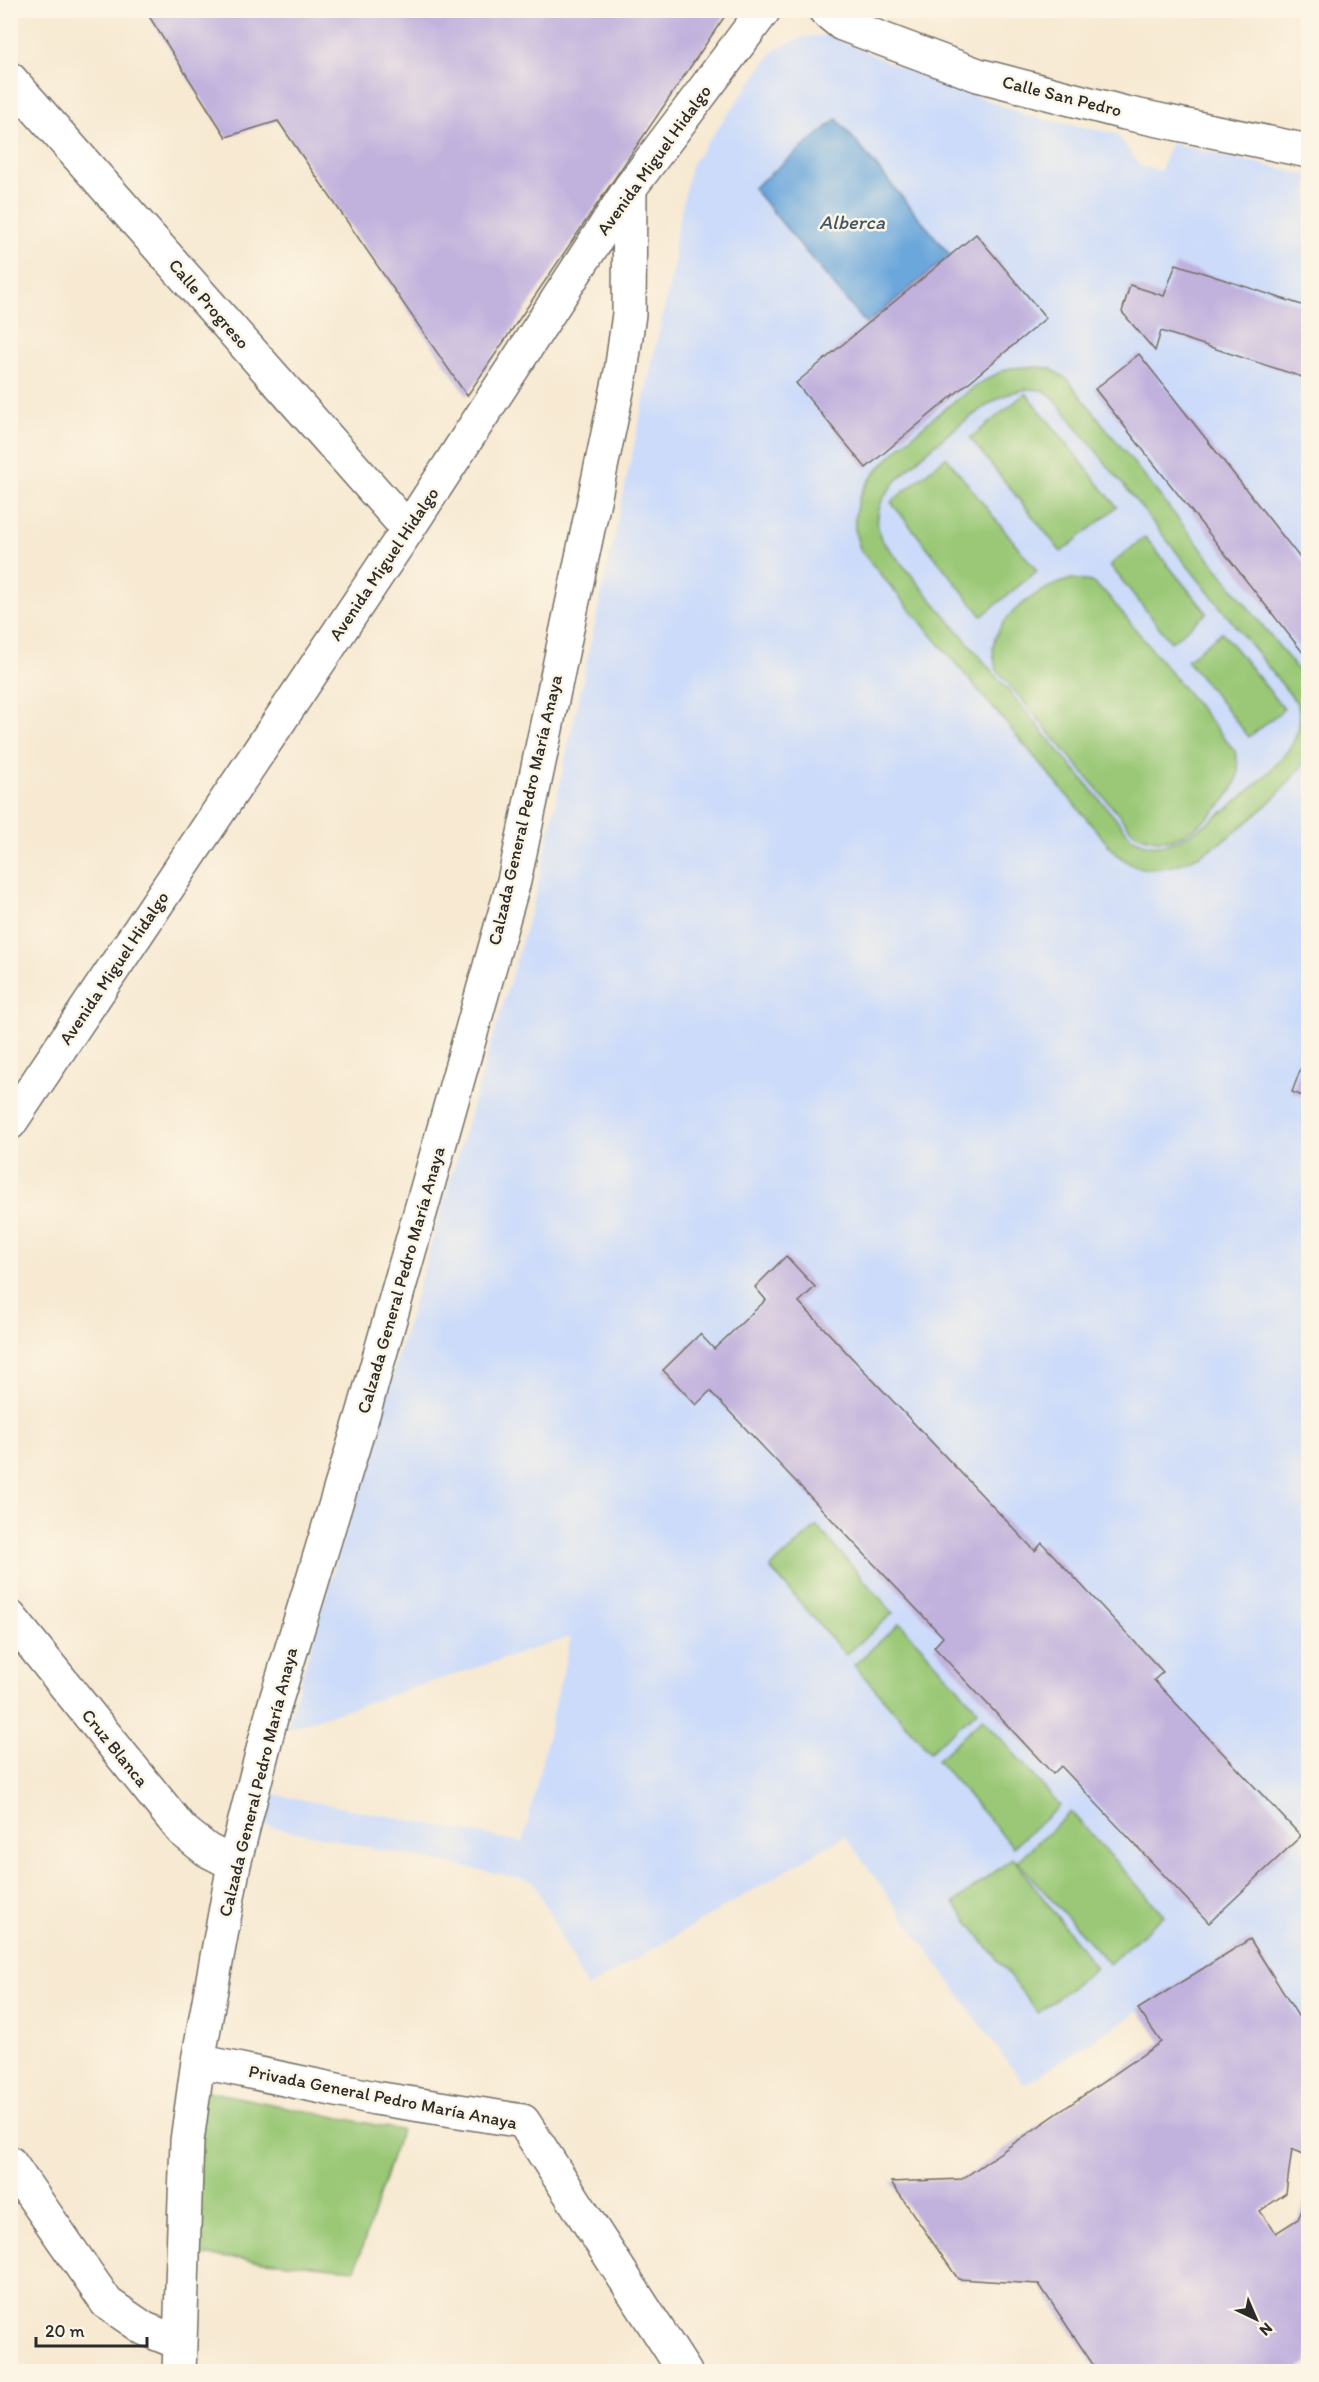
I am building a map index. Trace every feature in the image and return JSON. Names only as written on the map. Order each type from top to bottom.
[{"type":"street","name":"Avenida Miguel Hidalgo","points":[[10,1123],[408,529],[630,188],[764,10]]},
{"type":"street","name":"Calle San Pedro","points":[[825,10],[843,24],[978,75],[1125,113],[1308,151]]},
{"type":"street","name":"Calle Progreso","points":[[10,80],[408,529]]},
{"type":"street","name":"Calzada General Pedro María Anaya","points":[[179,2357],[187,2141],[198,2061],[234,1864],[273,1710],[364,1411],[514,881],[621,372],[629,314],[630,188]]},
{"type":"street","name":"Cruz Blanca","points":[[10,1617],[182,1830],[207,1850],[234,1864]]},
{"type":"street","name":"Privada General Pedro María Anaya","points":[[198,2061],[375,2098],[524,2121],[685,2372]]},
{"type":"street","points":[[10,2163],[107,2303],[145,2329],[179,2357]]},
{"type":"shaded area","points":[[829,35],[892,64],[1029,116],[1117,134],[1140,166],[1161,171],[1170,143],[1308,175],[1308,2032],[1250,1939],[1024,2085],[845,1836],[587,1988],[533,1881],[258,1824],[267,1793],[523,1842],[571,1637],[286,1729],[535,897],[675,258],[673,249],[691,165],[774,50],[803,37]]},
{"type":"green space","points":[[1011,368],[1050,368],[1068,380],[1308,683],[1308,758],[1277,795],[1256,815],[1233,834],[1184,862],[1159,868],[1137,867],[1117,855],[861,551],[858,544],[855,523],[858,502],[870,479],[886,461],[928,422],[974,387]],"holes":[[[1022,390],[1043,390],[1053,397],[1298,707],[1300,720],[1295,738],[1287,751],[1258,783],[1199,829],[1167,844],[1149,845],[1132,838],[879,535],[877,521],[881,503],[889,490],[917,461],[952,431],[999,398]]]},
{"type":"green space","points":[[1026,393],[1117,507],[1061,552],[970,438]]},
{"type":"green space","points":[[946,457],[1037,571],[982,616],[891,502]]},
{"type":"green space","points":[[1145,537],[1207,613],[1171,642],[1110,565]]},
{"type":"green space","points":[[1072,579],[1091,582],[1105,592],[1235,751],[1238,775],[1228,796],[1203,822],[1175,838],[1154,840],[1134,833],[997,670],[994,642],[1006,620],[1015,610],[1037,594]]},
{"type":"green space","points":[[1222,632],[1284,709],[1249,737],[1187,660]]},
{"type":"green space","points":[[817,1526],[893,1613],[846,1655],[770,1568]]},
{"type":"green space","points":[[900,1623],[978,1710],[930,1752],[854,1665]]},
{"type":"green space","points":[[983,1718],[1060,1806],[1013,1847],[937,1760]]},
{"type":"green space","points":[[1071,1812],[1164,1915],[1109,1964],[1017,1861]]},
{"type":"green space","points":[[1013,1858],[1096,1968],[1038,2013],[954,1903]]},
{"type":"green space","points":[[202,2090],[401,2130],[355,2269],[196,2255]]},
{"type":"water","name":"Alberca","points":[[837,119],[950,255],[866,324],[753,188]]},
{"type":"building","points":[[145,10],[729,10],[467,396],[278,121],[226,137]]},
{"type":"building","points":[[976,234],[1046,318],[866,468],[796,383]]},
{"type":"building","points":[[1176,264],[1308,307],[1308,379],[1161,331],[1155,351],[1122,312],[1130,285],[1164,296]]},
{"type":"building","points":[[1139,354],[1308,568],[1308,659],[1095,389]]},
{"type":"building","points":[[1308,1049],[1308,1098],[1292,1092]]},
{"type":"building","points":[[786,1256],[815,1287],[799,1302],[1035,1551],[1042,1543],[1163,1672],[1154,1680],[1301,1836],[1209,1923],[1061,1766],[1053,1774],[934,1647],[943,1637],[710,1391],[696,1405],[663,1370],[700,1334],[714,1349],[766,1300],[755,1287]]},
{"type":"building","points":[[1250,1939],[1308,2032],[1308,2156],[1292,2149],[1286,2193],[1260,2211],[1276,2233],[1298,2219],[1308,2197],[1308,2362],[1295,2372],[1098,2372],[1039,2284],[958,2279],[891,2182],[962,2179],[1161,2042],[1138,2009]]}]
